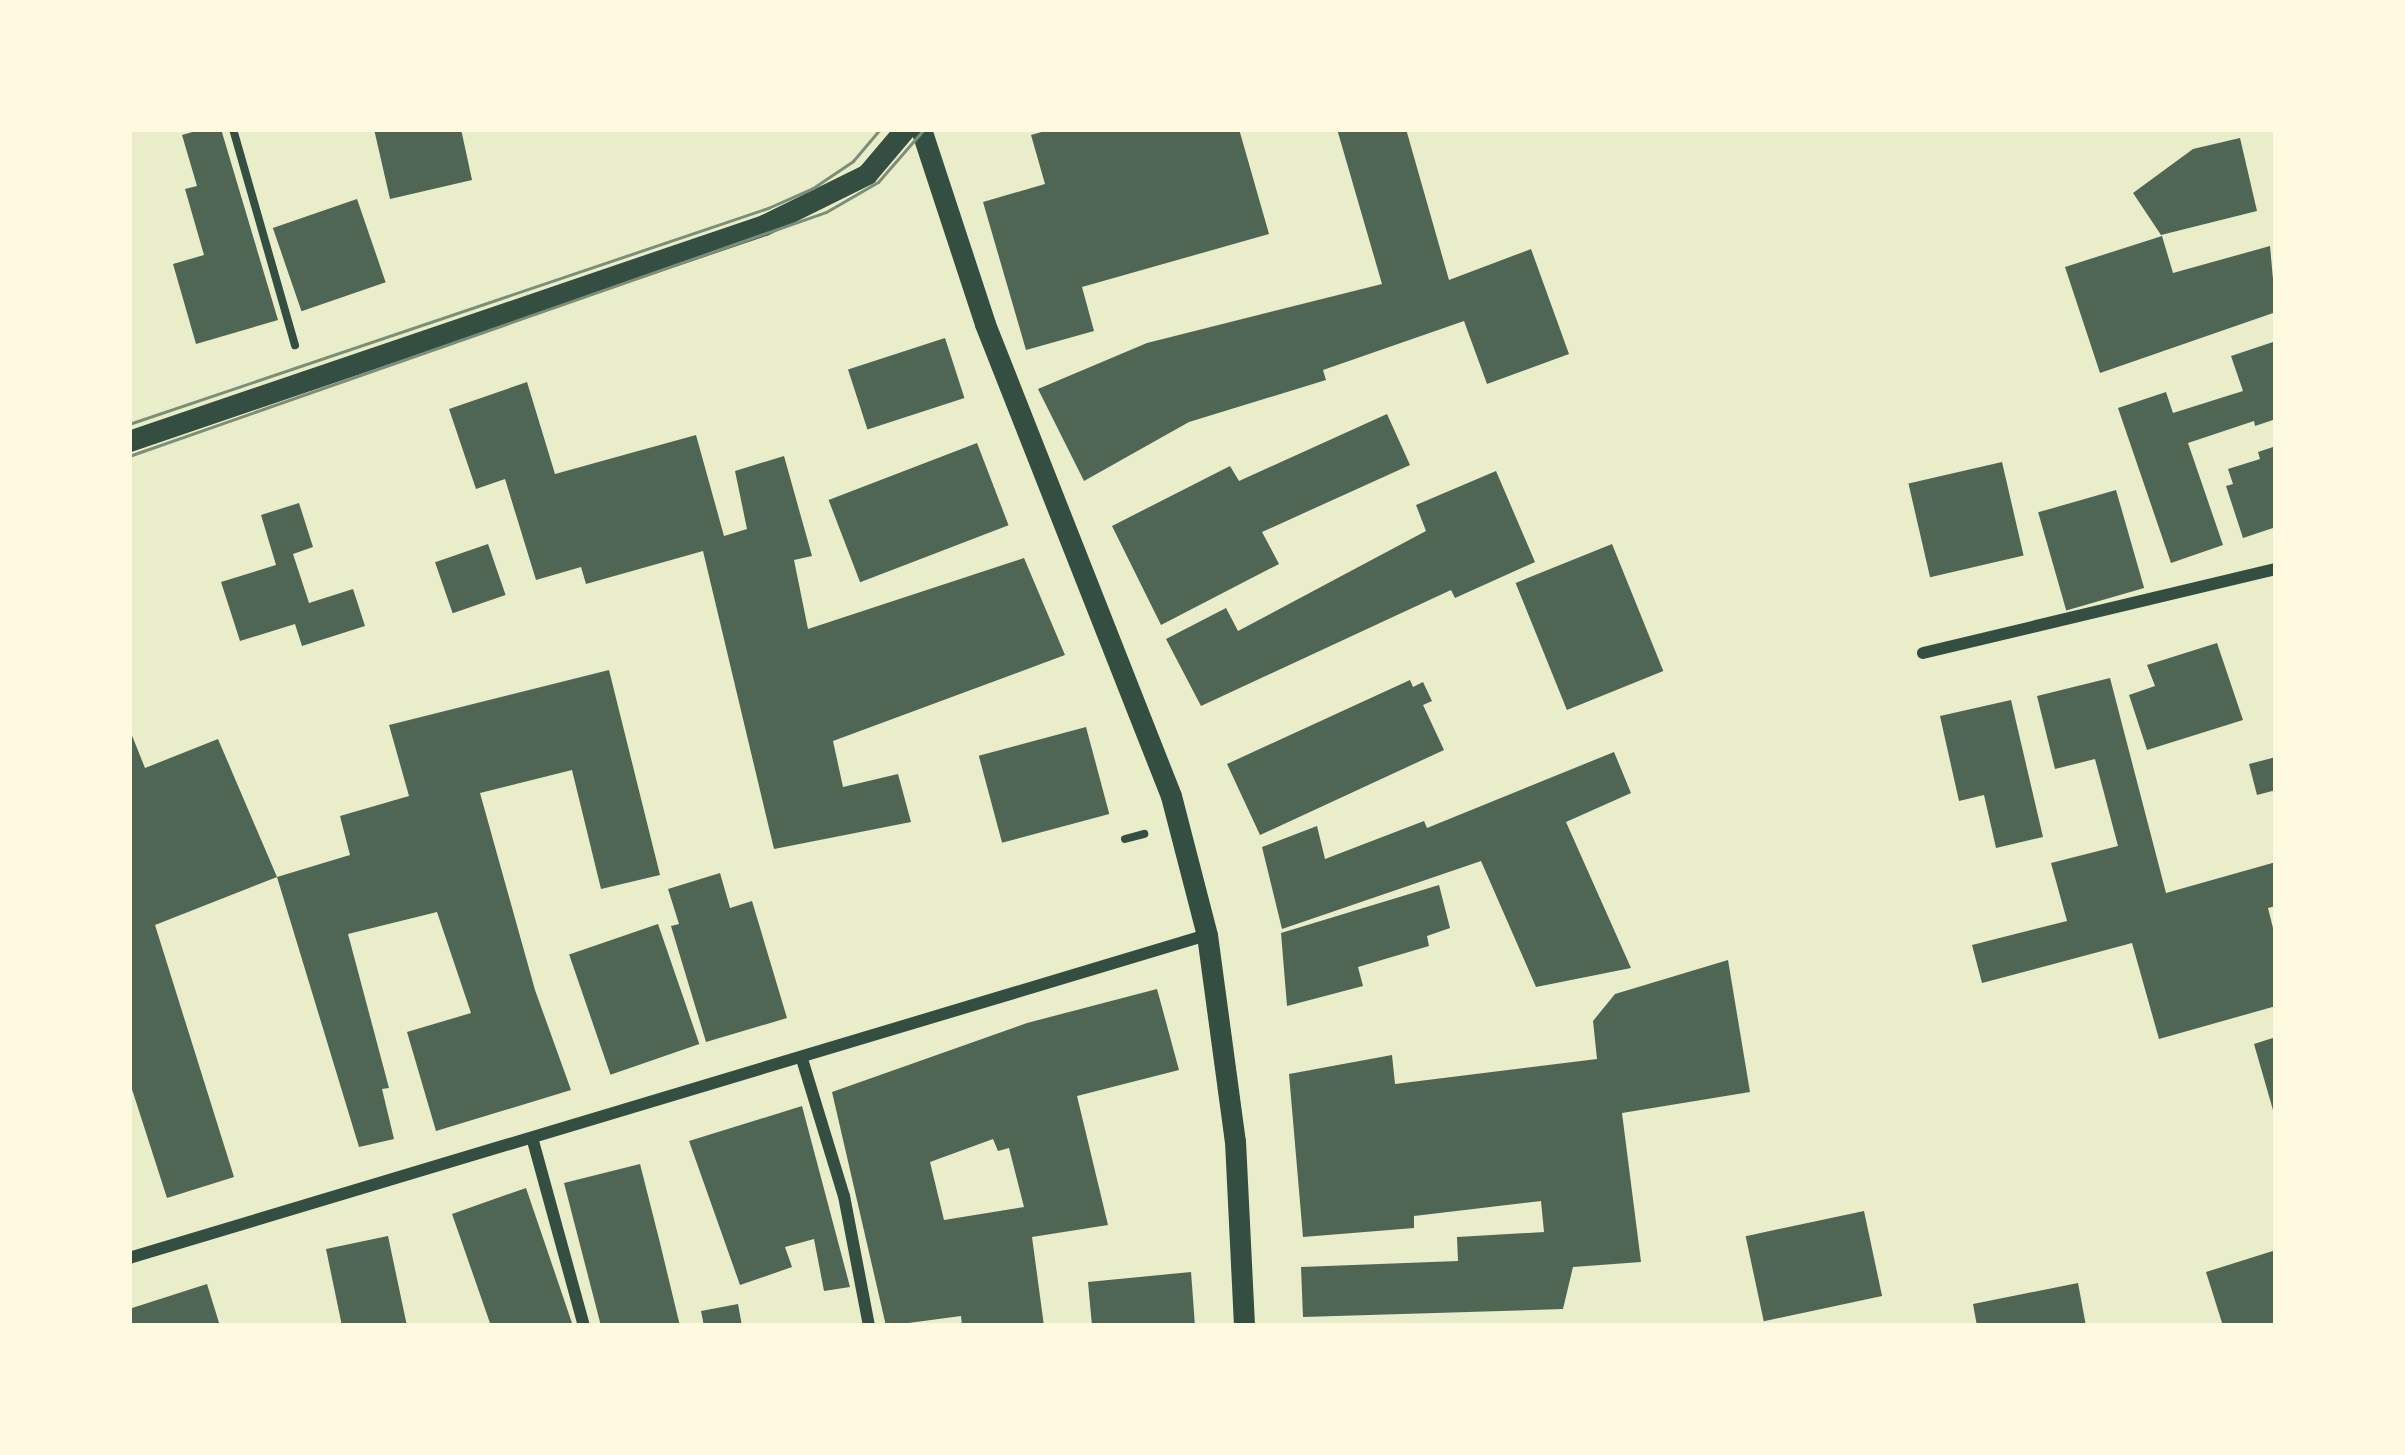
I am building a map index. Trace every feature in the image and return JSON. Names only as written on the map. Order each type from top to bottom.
[{"type":"street","points":[[129,441],[802,209],[867,174],[905,129]]},
{"type":"street","points":[[921,129],[985,324],[1171,796],[1208,935],[1235,1141],[1244,1326]]},
{"type":"street","points":[[1923,652],[2276,569]]},
{"type":"street","points":[[129,1258],[533,1141],[1208,935]]},
{"type":"street","points":[[802,1059],[844,1196],[869,1326]]},
{"type":"street","points":[[533,1141],[584,1326]]},
{"type":"path","points":[[232,129],[306,381]]},
{"type":"building","points":[[221,129],[278,320],[196,344],[173,264],[204,255],[185,189],[197,186],[182,135]]},
{"type":"building","points":[[374,129],[461,129],[472,180],[390,199]]},
{"type":"building","points":[[1052,129],[1239,129],[1269,234],[1082,287],[1094,331],[1026,350],[983,202],[1045,184],[1031,135]]},
{"type":"building","points":[[1337,129],[1406,129],[1449,280],[1531,249],[1569,354],[1487,384],[1464,321],[1323,370],[1326,380],[1189,422],[1084,481],[1038,389],[1147,343],[1382,284]]},
{"type":"building","points":[[2240,138],[2257,211],[2161,235],[2133,193],[2193,149]]},
{"type":"building","points":[[357,199],[386,282],[301,311],[273,228]]},
{"type":"building","points":[[2162,236],[2173,273],[2270,246],[2276,312],[2100,373],[2065,267]]},
{"type":"building","points":[[945,338],[964,398],[867,429],[848,370]]},
{"type":"building","points":[[2276,341],[2276,419],[2255,426],[2254,421],[2188,443],[2223,545],[2171,563],[2118,408],[2166,392],[2173,413],[2243,391],[2231,356]]},
{"type":"building","points":[[527,382],[555,474],[696,435],[724,536],[747,529],[735,471],[784,456],[812,556],[794,560],[808,629],[1024,558],[1065,655],[833,741],[843,787],[898,774],[911,822],[774,849],[703,551],[586,584],[581,567],[536,580],[505,479],[476,489],[449,409]]},
{"type":"building","points":[[1387,414],[1410,465],[1262,532],[1279,564],[1161,625],[1112,526],[1230,466],[1239,481]]},
{"type":"building","points":[[977,443],[1009,525],[860,582],[829,500]]},
{"type":"building","points":[[2276,446],[2276,527],[2243,538],[2226,486],[2233,484],[2228,469],[2260,459],[2258,452]]},
{"type":"building","points":[[2002,462],[2024,556],[1930,577],[1908,484]]},
{"type":"building","points":[[1496,471],[1535,562],[1455,598],[1451,590],[1201,706],[1166,639],[1226,608],[1238,631],[1426,531],[1416,505]]},
{"type":"building","points":[[2116,490],[2144,588],[2066,610],[2038,512]]},
{"type":"building","points":[[299,503],[313,547],[293,554],[309,603],[353,589],[365,626],[302,646],[295,624],[240,641],[221,582],[276,565],[261,515]]},
{"type":"building","points":[[488,544],[506,595],[453,613],[435,562]]},
{"type":"building","points":[[1612,544],[1663,671],[1567,710],[1516,583]]},
{"type":"building","points":[[2217,643],[2243,720],[2147,750],[2129,695],[2155,686],[2147,665]]},
{"type":"building","points":[[609,670],[660,875],[601,889],[572,770],[480,793],[535,990],[571,1090],[436,1131],[407,1032],[471,1013],[437,912],[348,934],[389,1088],[382,1089],[394,1139],[359,1147],[277,877],[350,855],[340,816],[409,796],[389,725]]},
{"type":"building","points":[[2110,678],[2166,893],[2276,862],[2276,906],[2268,908],[2276,940],[2276,1006],[2159,1039],[2132,943],[1982,983],[1972,945],[2067,921],[2051,863],[2118,846],[2095,759],[2055,769],[2037,696]]},
{"type":"building","points":[[1410,680],[1413,687],[1423,682],[1432,701],[1423,705],[1444,750],[1260,835],[1227,764]]},
{"type":"building","points":[[2011,700],[2043,837],[1996,848],[1984,795],[1959,801],[1940,716]]},
{"type":"building","points":[[1086,727],[1109,814],[1002,843],[979,756]]},
{"type":"building","points":[[129,728],[145,768],[218,739],[277,877],[155,925],[234,1177],[167,1198],[129,1080]]},
{"type":"building","points":[[1614,752],[1631,793],[1566,822],[1631,968],[1536,987],[1481,861],[1282,929],[1262,847],[1317,826],[1325,859],[1424,821],[1427,828]]},
{"type":"building","points":[[2276,757],[2276,790],[2257,795],[2249,764]]},
{"type":"building","points":[[720,873],[730,908],[752,901],[787,1018],[706,1042],[671,926],[679,924],[668,889]]},
{"type":"building","points":[[1439,885],[1450,928],[1427,936],[1429,946],[1358,967],[1363,986],[1287,1006],[1281,933]]},
{"type":"building","points":[[658,924],[699,1044],[610,1075],[569,955]]},
{"type":"building","points":[[1728,960],[1750,1092],[1622,1113],[1641,1262],[1573,1267],[1563,1309],[1303,1317],[1301,1267],[1458,1261],[1457,1237],[1544,1232],[1541,1201],[1414,1216],[1414,1228],[1303,1237],[1289,1074],[1392,1055],[1395,1084],[1597,1059],[1593,1021],[1615,994]]},
{"type":"building","points":[[1157,989],[1179,1070],[1077,1096],[1108,1225],[1032,1237],[1044,1326],[962,1326],[961,1316],[886,1326],[832,1092],[1027,1023]],"holes":[[[993,1139],[998,1151],[1009,1148],[1024,1207],[944,1220],[930,1162]]]},
{"type":"building","points":[[2276,1037],[2276,1117],[2275,1117],[2254,1044]]},
{"type":"building","points":[[802,1106],[850,1287],[824,1291],[814,1239],[785,1247],[792,1267],[740,1285],[689,1141]]},
{"type":"building","points":[[640,1164],[680,1326],[601,1326],[564,1183]]},
{"type":"building","points":[[526,1188],[573,1326],[491,1326],[452,1214]]},
{"type":"building","points":[[1864,1211],[1882,1296],[1764,1321],[1746,1236]]},
{"type":"building","points":[[388,1236],[407,1326],[342,1326],[326,1249]]},
{"type":"building","points":[[2276,1250],[2276,1326],[2223,1326],[2206,1272]]},
{"type":"building","points":[[1191,1272],[1195,1326],[1092,1326],[1088,1282]]},
{"type":"building","points":[[2078,1283],[2086,1326],[1977,1326],[1973,1304]]},
{"type":"building","points":[[207,1284],[220,1326],[129,1326],[129,1309]]},
{"type":"building","points":[[738,1304],[742,1326],[704,1326],[701,1311]]},
{"type":"tram line","points":[[129,424],[768,208],[813,188],[853,161],[880,129]]},
{"type":"tram line","points":[[129,456],[826,212],[878,182],[924,129]]}]
